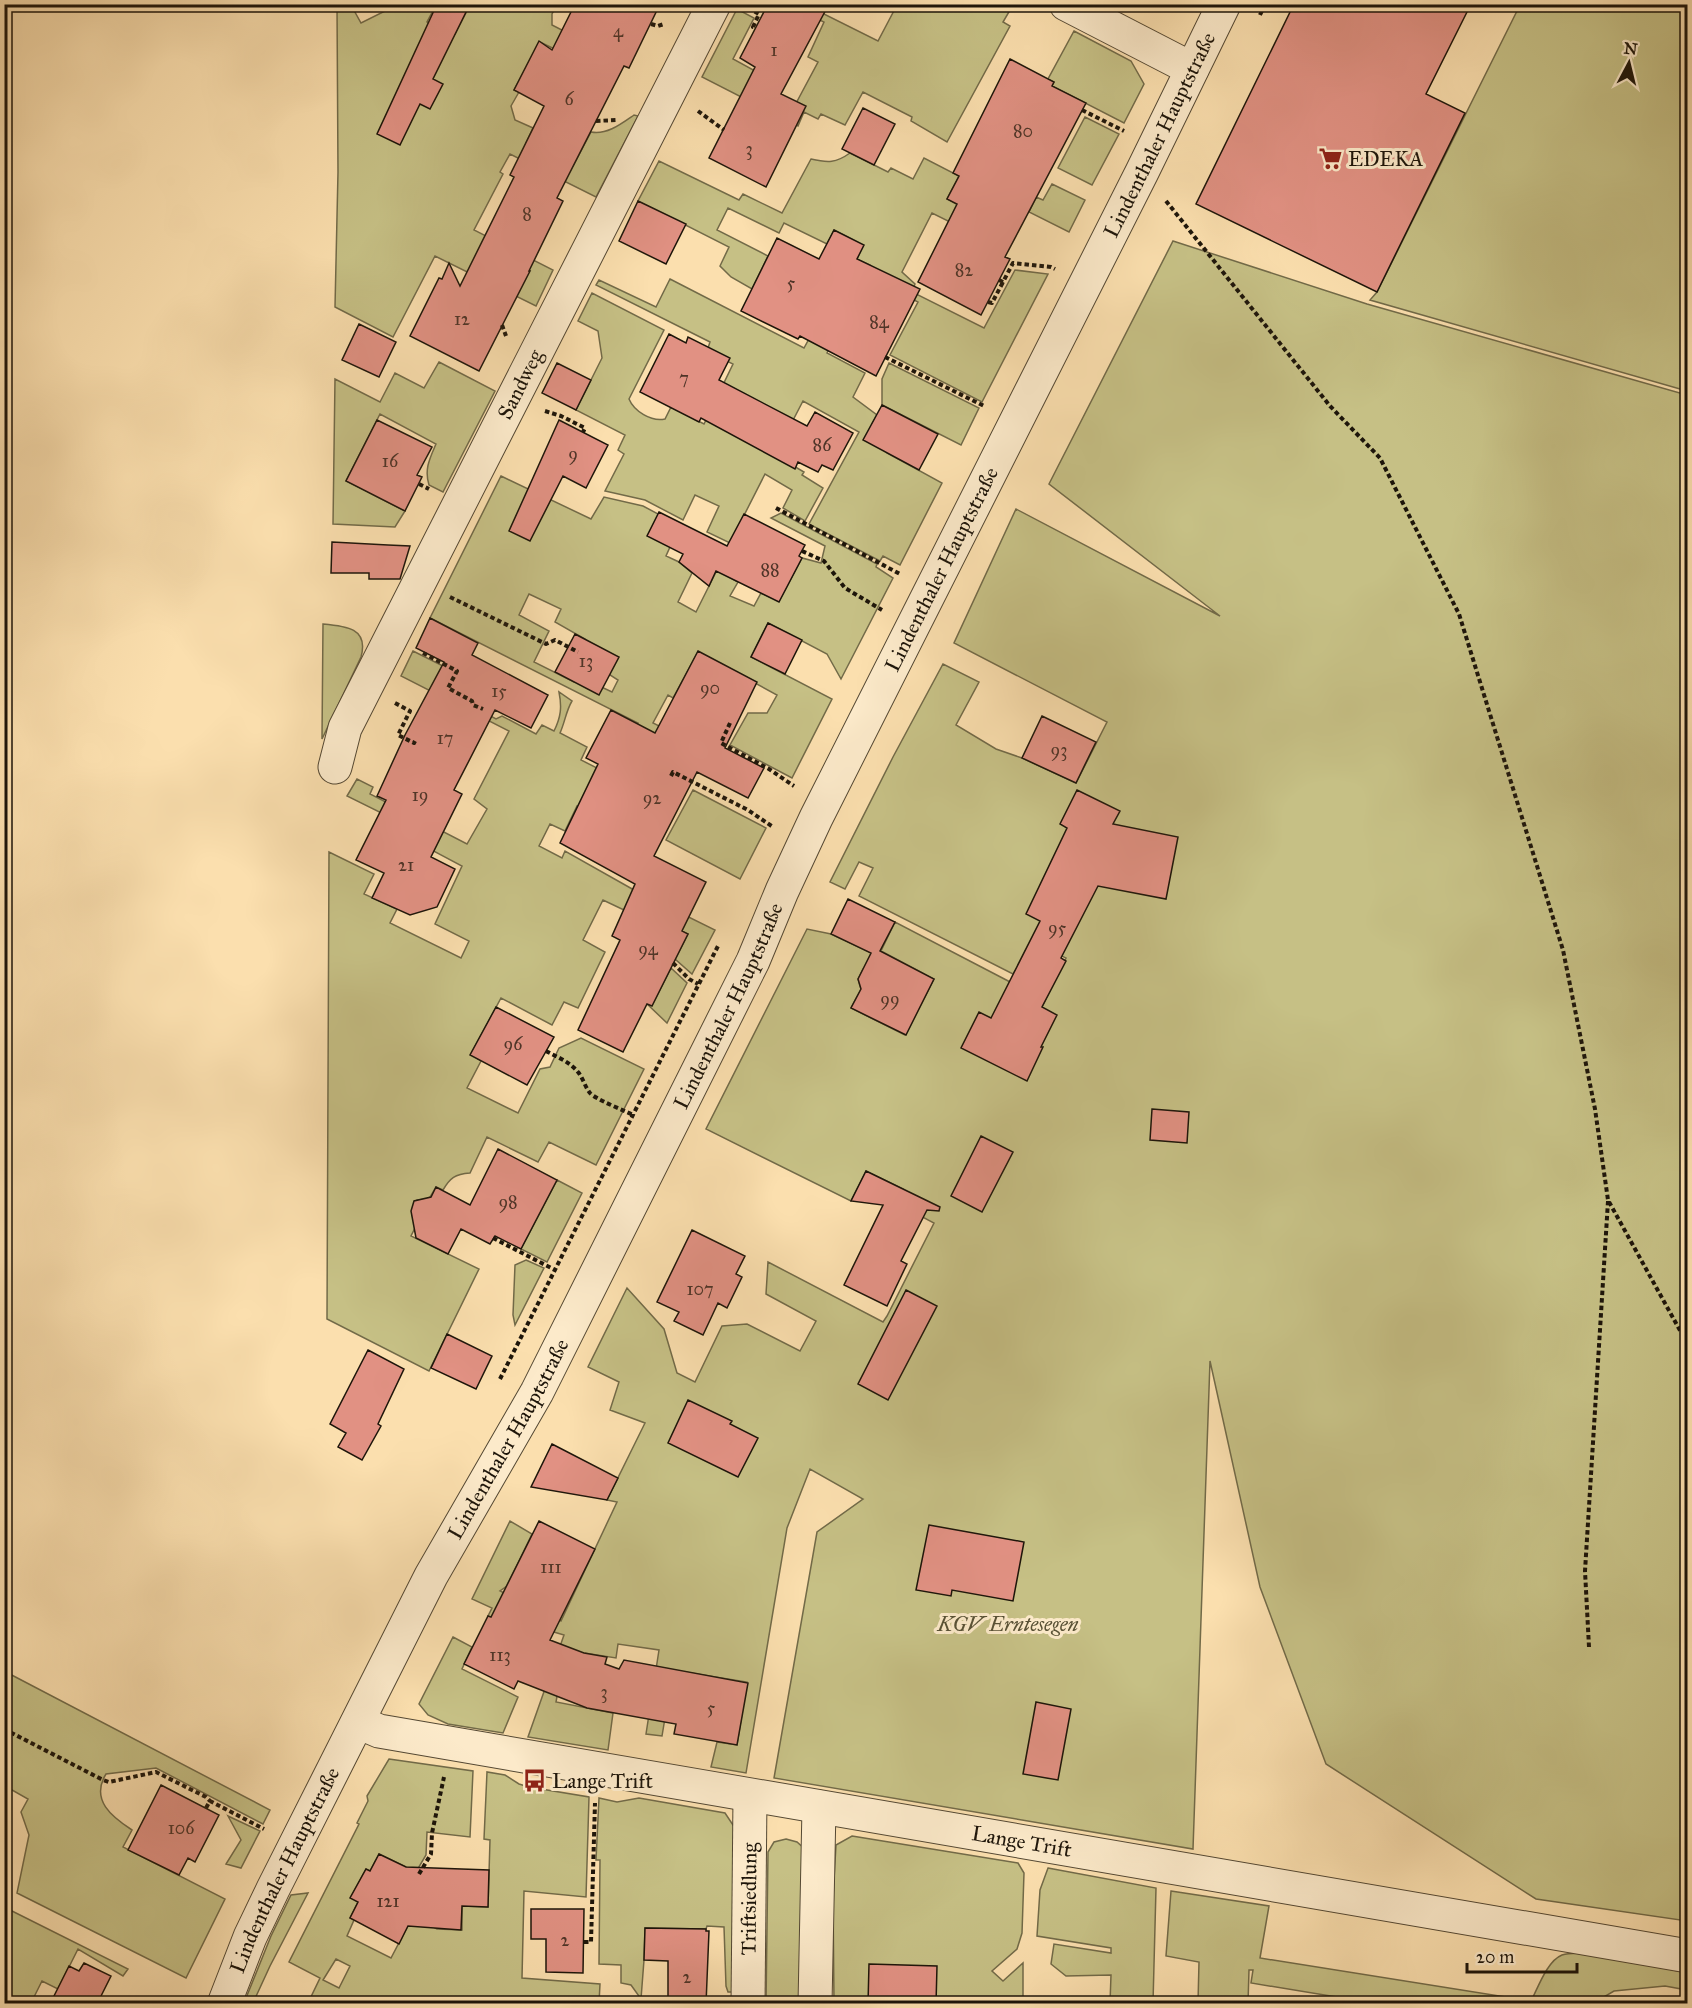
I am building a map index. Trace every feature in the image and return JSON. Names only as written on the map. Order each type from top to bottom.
[{"type":"street","name":"Sandweg","points":[[335,766],[345,728],[714,4]]},
{"type":"street","points":[[1066,4],[1192,69]]},
{"type":"street","name":"Lindenthaler Hauptstraße","points":[[225,2004],[250,1937],[431,1576],[537,1392],[753,961],[816,818],[1142,172],[1224,4]]},
{"type":"street","name":"Lange Trift","points":[[358,1722],[379,1731],[1688,1956]]},
{"type":"street","name":"Triftsiedlung","points":[[748,2004],[750,1796]]},
{"type":"street","points":[[815,2004],[819,1807]]},
{"type":"path","points":[[742,4],[759,14],[753,27],[756,27]]},
{"type":"path","points":[[1082,110],[1131,134]]},
{"type":"path","points":[[1142,172],[1330,406],[1380,458],[1460,614],[1563,950],[1595,1108],[1608,1200],[1585,1571],[1589,1647]]},
{"type":"path","points":[[988,302],[992,303],[1001,281],[1013,263],[1051,267],[1061,272]]},
{"type":"path","points":[[885,357],[992,410]]},
{"type":"path","points":[[513,398],[585,428],[583,432]]},
{"type":"path","points":[[776,508],[907,578]]},
{"type":"path","points":[[802,551],[824,561],[845,588],[889,613]]},
{"type":"path","points":[[420,582],[546,644],[555,640],[578,652]]},
{"type":"path","points":[[391,638],[457,670],[448,688],[483,709]]},
{"type":"path","points":[[365,688],[410,711],[398,735],[414,743],[415,741]]},
{"type":"path","points":[[730,723],[721,743],[769,769],[799,789]]},
{"type":"path","points":[[671,776],[673,772],[748,810],[777,829]]},
{"type":"path","points":[[674,963],[689,979],[698,984]]},
{"type":"path","points":[[546,1051],[570,1064],[590,1093],[598,1099],[633,1115]]},
{"type":"path","points":[[1608,1200],[1688,1345]]},
{"type":"path","points":[[493,1238],[555,1270]]},
{"type":"path","points":[[4,1729],[109,1782],[156,1772],[268,1831]]},
{"type":"path","points":[[418,1874],[430,1854],[432,1833],[445,1774]]},
{"type":"path","points":[[584,1942],[591,1942],[595,1799]]},
{"type":"path","points":[[206,1808],[210,1801]]},
{"type":"green space","points":[[337,5],[351,5],[361,23],[397,5],[436,5],[427,22],[455,34],[470,5],[557,5],[552,14],[552,25],[597,48],[569,56],[540,42],[514,90],[519,92],[511,106],[515,120],[533,128],[526,143],[573,166],[591,132],[603,132],[634,115],[638,116],[596,197],[510,154],[500,172],[503,174],[474,230],[553,270],[536,306],[435,256],[393,337],[335,307],[338,172]]},
{"type":"green space","points":[[788,5],[806,5],[878,41],[897,5],[1013,5],[1003,22],[1010,26],[947,142],[911,121],[912,117],[863,92],[845,125],[821,114],[818,119],[804,112],[798,126],[702,77],[737,9],[754,18],[733,59],[766,77],[760,89],[794,107],[818,62],[808,57],[824,22]]},
{"type":"green space","points":[[1520,5],[1687,5],[1687,391],[1370,300],[1377,292]]},
{"type":"green space","points":[[1074,31],[1131,61],[1144,84],[1124,123],[1052,86],[1054,82],[1048,79]]},
{"type":"green space","points":[[1085,117],[1119,134],[1092,185],[1058,168]]},
{"type":"green space","points":[[850,153],[888,172],[891,168],[913,179],[924,158],[959,176],[947,199],[964,208],[956,225],[932,213],[902,272],[915,284],[912,292],[984,328],[1015,270],[1048,274],[982,402],[890,355],[918,302],[866,274],[870,265],[857,259],[863,245],[834,230],[827,244],[784,223],[779,233],[728,208],[717,230],[768,256],[752,289],[731,277],[720,266],[729,247],[638,201],[659,161],[739,200],[743,194],[782,213],[811,159],[832,161]]},
{"type":"green space","points":[[1052,184],[1085,200],[1069,232],[1029,212],[1036,197],[1043,200]]},
{"type":"green space","name":"KGV Erntesegen","points":[[1173,241],[1367,304],[1687,395],[1687,1921],[1536,1899],[1326,1764],[1260,1587],[1210,1361],[1193,1849],[774,1778],[817,1532],[863,1499],[810,1469],[787,1528],[746,1773],[711,1767],[717,1742],[737,1745],[747,1682],[673,1670],[662,1736],[646,1734],[659,1650],[618,1644],[616,1658],[585,1653],[580,1678],[561,1674],[556,1702],[613,1713],[608,1750],[528,1737],[564,1635],[547,1630],[539,1642],[488,1616],[492,1608],[472,1599],[510,1521],[532,1534],[507,1586],[500,1591],[561,1621],[617,1502],[607,1500],[645,1423],[610,1410],[619,1382],[588,1367],[627,1288],[664,1329],[677,1373],[695,1382],[722,1326],[747,1324],[800,1351],[816,1321],[766,1294],[768,1262],[883,1322],[887,1316],[934,1223],[896,1203],[903,1189],[866,1171],[851,1201],[706,1129],[807,929],[831,934],[878,956],[872,966],[863,969],[858,979],[861,989],[851,1008],[905,1035],[934,979],[881,951],[895,922],[1012,983],[1042,1007],[1066,958],[1034,942],[1013,974],[859,896],[873,868],[859,862],[845,889],[830,882],[943,664],[979,682],[956,725],[996,749],[1022,758],[1076,783],[1107,722],[954,643],[1016,509],[1220,616],[1049,484]]},
{"type":"green space","points":[[670,279],[804,348],[822,315],[841,324],[827,353],[865,373],[853,397],[877,415],[872,424],[887,453],[942,483],[900,565],[883,556],[880,561],[809,524],[859,432],[803,401],[775,455],[804,472],[802,475],[823,488],[805,521],[783,508],[792,490],[765,474],[730,543],[707,532],[719,506],[695,495],[683,520],[645,500],[605,491],[624,454],[618,450],[625,435],[576,410],[602,358],[598,331],[578,321],[592,293],[664,330],[629,399],[644,415],[654,419],[665,419],[671,407],[704,424],[733,364],[707,351],[710,342],[596,285],[599,280],[656,307]]},
{"type":"green space","points":[[439,362],[495,391],[443,492],[429,485],[427,474],[428,464],[436,444],[380,414],[346,481],[405,511],[395,527],[333,524],[335,379],[380,402],[395,373],[424,388]]},
{"type":"green space","points":[[889,363],[979,408],[961,445],[882,405],[882,379]]},
{"type":"green space","points":[[501,476],[591,519],[604,497],[643,506],[675,523],[679,527],[666,556],[679,562],[692,573],[678,602],[696,612],[717,570],[738,582],[730,596],[754,606],[761,593],[779,601],[802,558],[821,563],[825,546],[771,518],[781,513],[877,564],[876,567],[893,578],[841,679],[827,654],[768,623],[751,657],[832,699],[792,778],[730,745],[748,713],[767,713],[777,695],[698,652],[673,698],[668,695],[653,723],[718,756],[630,739],[638,723],[430,618]],"holes":[[[529,594],[561,609],[555,622],[585,639],[610,675],[618,680],[612,692],[578,676],[574,682],[534,662],[549,631],[519,615]]]},
{"type":"green space","points":[[323,624],[354,630],[359,634],[363,647],[361,657],[322,739]]},
{"type":"green space","points":[[413,651],[453,671],[466,703],[496,719],[502,716],[536,734],[542,725],[554,731],[560,712],[559,692],[572,701],[560,733],[587,747],[581,760],[609,774],[590,812],[577,806],[565,831],[550,824],[539,846],[562,858],[565,851],[634,890],[715,930],[692,974],[675,959],[688,934],[603,900],[583,940],[605,952],[578,1008],[564,1002],[552,1025],[501,998],[471,1054],[481,1061],[467,1088],[518,1113],[540,1069],[550,1067],[559,1048],[581,1038],[644,1069],[596,1165],[549,1142],[538,1162],[487,1137],[470,1173],[454,1177],[443,1190],[436,1187],[429,1199],[417,1200],[412,1212],[417,1224],[411,1236],[479,1269],[429,1371],[327,1319],[329,852],[374,874],[364,894],[397,909],[390,923],[461,958],[469,941],[435,924],[462,866],[424,846],[428,836],[347,796],[357,779],[373,787],[370,794],[467,844],[487,809],[474,799],[509,731],[401,676]]},
{"type":"green space","points":[[693,790],[766,828],[740,879],[666,840]]},
{"type":"green space","points":[[671,968],[687,983],[667,1023],[646,1003],[652,1005]]},
{"type":"green space","points":[[557,1180],[582,1193],[547,1262],[521,1249]]},
{"type":"green space","points":[[526,1260],[544,1268],[515,1325],[513,1315],[515,1265]]},
{"type":"green space","points":[[453,1637],[472,1647],[462,1669],[518,1697],[503,1733],[448,1724],[428,1715],[419,1704]]},
{"type":"green space","points":[[4,1671],[270,1810],[263,1824],[156,1768],[106,1774],[100,1792],[102,1800],[117,1819],[132,1830],[123,1847],[225,1899],[186,1978],[17,1893],[29,1835],[21,1812],[28,1799],[5,1786]]},
{"type":"green space","points":[[389,1759],[473,1771],[470,1837],[427,1832],[426,1855],[416,1872],[379,1854],[370,1871],[366,1869],[351,1897],[358,1902],[350,1918],[354,1920],[347,1936],[391,1958],[413,1916],[437,1929],[462,1930],[462,1906],[488,1907],[490,1840],[484,1839],[487,1772],[505,1775],[529,1787],[589,1797],[586,1897],[524,1891],[522,1978],[600,1984],[599,2003],[308,2003],[320,1978],[289,1962],[359,1824],[357,1823],[368,1801],[367,1796]],"holes":[[[336,1959],[350,1966],[339,1988],[323,1980]]]},
{"type":"green space","points":[[599,1798],[617,1802],[639,1798],[725,1813],[735,1828],[737,1992],[728,1992],[726,1986],[724,1927],[645,1928],[641,1999],[631,1985],[621,1983],[621,1965],[599,1964],[600,1860],[596,1860]]},
{"type":"green space","points":[[228,1816],[260,1831],[241,1868],[226,1864],[241,1840]]},
{"type":"green space","points":[[852,1836],[1018,1863],[1024,1873],[1022,1933],[1017,1949],[992,1971],[1003,1981],[1023,1963],[1023,2003],[834,2003],[833,1897],[836,1845]]},
{"type":"green space","points":[[786,1839],[797,1842],[807,1851],[804,2003],[766,2004],[768,1852],[774,1842]]},
{"type":"green space","points":[[1048,1868],[1156,1888],[1153,2003],[1110,2003],[1111,1975],[1066,1976],[1051,1964],[1054,1944],[1111,1953],[1111,1948],[1037,1936],[1040,1890]]},
{"type":"green space","points":[[1171,1891],[1269,1906],[1260,1958],[1531,2001],[1547,1969],[1557,1958],[1573,1953],[1588,1954],[1687,1973],[1687,1990],[1665,1986],[1614,1991],[1592,2004],[1373,2003],[1251,1983],[1253,1970],[1249,1970],[1248,2003],[1198,2003],[1199,1962],[1166,1956]]},
{"type":"green space","points":[[308,1893],[253,2003],[244,2003],[271,1936],[291,1895]]},
{"type":"green space","points":[[4,1907],[128,1969],[123,1976],[78,1949],[58,1989],[42,1981],[31,2003],[5,2003]]},
{"type":"building","points":[[437,4],[470,4],[433,79],[443,84],[430,109],[420,104],[400,145],[377,134]]},
{"type":"building","points":[[575,4],[660,4],[629,68],[624,66],[557,198],[563,201],[479,371],[410,336],[449,263],[460,286],[514,177],[510,175],[544,106],[514,90],[539,41],[552,50]]},
{"type":"building","points":[[768,4],[829,4],[781,94],[806,106],[766,187],[709,158],[755,67],[740,58]]},
{"type":"building","name":"EDEKA","points":[[1294,4],[1471,4],[1426,94],[1465,113],[1377,292],[1196,204]]},
{"type":"building","points":[[1010,59],[1054,82],[1052,86],[1086,103],[1005,257],[1010,259],[981,315],[918,282],[957,204],[947,199],[959,176],[953,173]]},
{"type":"building","points":[[863,108],[895,124],[874,165],[842,149]]},
{"type":"building","points":[[638,201],[686,224],[666,264],[619,241]]},
{"type":"building","points":[[834,230],[864,245],[857,259],[920,289],[876,376],[800,336],[798,339],[741,311],[777,238],[819,259]]},
{"type":"building","points":[[359,324],[396,342],[379,377],[342,360]]},
{"type":"building","points":[[669,334],[686,343],[688,337],[730,358],[719,380],[807,426],[815,412],[853,433],[833,470],[822,465],[818,472],[798,462],[795,469],[701,418],[699,422],[640,392]]},
{"type":"building","points":[[557,363],[591,380],[576,410],[542,393]]},
{"type":"building","points":[[882,405],[938,434],[919,470],[863,440]]},
{"type":"building","points":[[377,420],[432,447],[417,475],[422,477],[405,511],[346,481]]},
{"type":"building","points":[[559,420],[608,445],[586,488],[563,476],[530,541],[509,531]]},
{"type":"building","points":[[659,512],[727,546],[744,514],[805,545],[799,556],[802,558],[779,602],[716,571],[709,586],[679,562],[683,554],[647,536]]},
{"type":"building","points":[[332,542],[410,546],[400,579],[369,579],[369,573],[331,573]]},
{"type":"building","points":[[430,618],[478,643],[472,655],[548,695],[531,728],[495,710],[454,790],[462,794],[431,857],[455,869],[437,907],[410,915],[372,898],[384,873],[356,860],[386,800],[377,796],[405,735],[444,662],[416,648]]},
{"type":"building","points":[[768,623],[802,640],[785,674],[751,657]]},
{"type":"building","points":[[575,634],[619,657],[599,695],[555,672]]},
{"type":"building","points":[[698,651],[757,682],[725,748],[764,768],[748,798],[697,772],[654,856],[706,882],[682,931],[688,934],[652,1006],[647,1004],[623,1052],[578,1030],[620,940],[612,936],[635,884],[560,843],[598,764],[586,758],[611,710],[655,733]]},
{"type":"building","points":[[1042,716],[1096,742],[1076,783],[1022,758]]},
{"type":"building","points":[[1077,790],[1120,811],[1113,824],[1178,837],[1166,899],[1098,886],[1061,958],[1066,961],[1042,1007],[1057,1015],[1027,1081],[961,1048],[979,1012],[991,1018],[1040,921],[1026,914],[1067,828],[1060,824]]},
{"type":"building","points":[[848,899],[895,922],[880,951],[934,979],[906,1035],[851,1008],[861,989],[858,979],[871,953],[831,934]]},
{"type":"building","points":[[496,1007],[554,1037],[527,1085],[470,1055]]},
{"type":"building","points":[[1152,1109],[1189,1112],[1187,1143],[1150,1140]]},
{"type":"building","points":[[981,1136],[1013,1152],[982,1212],[951,1196]]},
{"type":"building","points":[[498,1149],[557,1180],[521,1249],[495,1236],[490,1244],[461,1229],[448,1254],[416,1238],[411,1211],[414,1201],[431,1197],[436,1187],[470,1205]]},
{"type":"building","points":[[866,1171],[940,1207],[939,1211],[927,1210],[901,1261],[907,1264],[887,1306],[844,1285],[883,1205],[851,1201]]},
{"type":"building","points":[[692,1230],[745,1256],[736,1274],[742,1277],[727,1308],[718,1303],[703,1335],[674,1321],[679,1312],[657,1302]]},
{"type":"building","points":[[906,1290],[937,1306],[888,1400],[858,1384]]},
{"type":"building","points":[[447,1334],[492,1356],[476,1389],[431,1368]]},
{"type":"building","points":[[368,1350],[404,1369],[378,1424],[381,1426],[362,1460],[338,1447],[346,1433],[330,1424]]},
{"type":"building","points":[[688,1400],[732,1421],[730,1424],[758,1438],[738,1477],[668,1443]]},
{"type":"building","points":[[552,1444],[618,1478],[607,1500],[531,1487]]},
{"type":"building","points":[[539,1521],[595,1549],[550,1640],[584,1653],[607,1657],[605,1664],[619,1669],[624,1660],[748,1683],[737,1745],[674,1734],[676,1724],[587,1708],[518,1681],[514,1689],[464,1664],[488,1616],[491,1617]]},
{"type":"building","points":[[929,1525],[1024,1542],[1013,1601],[952,1590],[951,1596],[916,1590]]},
{"type":"building","points":[[1036,1702],[1071,1709],[1058,1780],[1023,1774]]},
{"type":"building","points":[[161,1785],[219,1815],[195,1862],[188,1858],[179,1875],[128,1850]]},
{"type":"building","points":[[379,1854],[406,1867],[489,1870],[488,1907],[462,1906],[461,1930],[408,1926],[399,1944],[350,1918],[358,1902],[350,1898],[366,1869],[370,1871]]},
{"type":"building","points":[[531,1909],[584,1909],[583,1973],[546,1972],[546,1939],[531,1939]]},
{"type":"building","points":[[645,1928],[706,1929],[709,1931],[706,2004],[668,2004],[668,1961],[644,1960]]},
{"type":"building","points":[[84,1963],[111,1976],[97,2004],[50,2004],[69,1966],[79,1971]]},
{"type":"building","points":[[869,1964],[937,1966],[936,2004],[868,2004]]},
{"type":"place","name":"EDEKA","points":[[1330,159]]},
{"type":"place","name":"Lange Trift","points":[[534,1781]]}]
